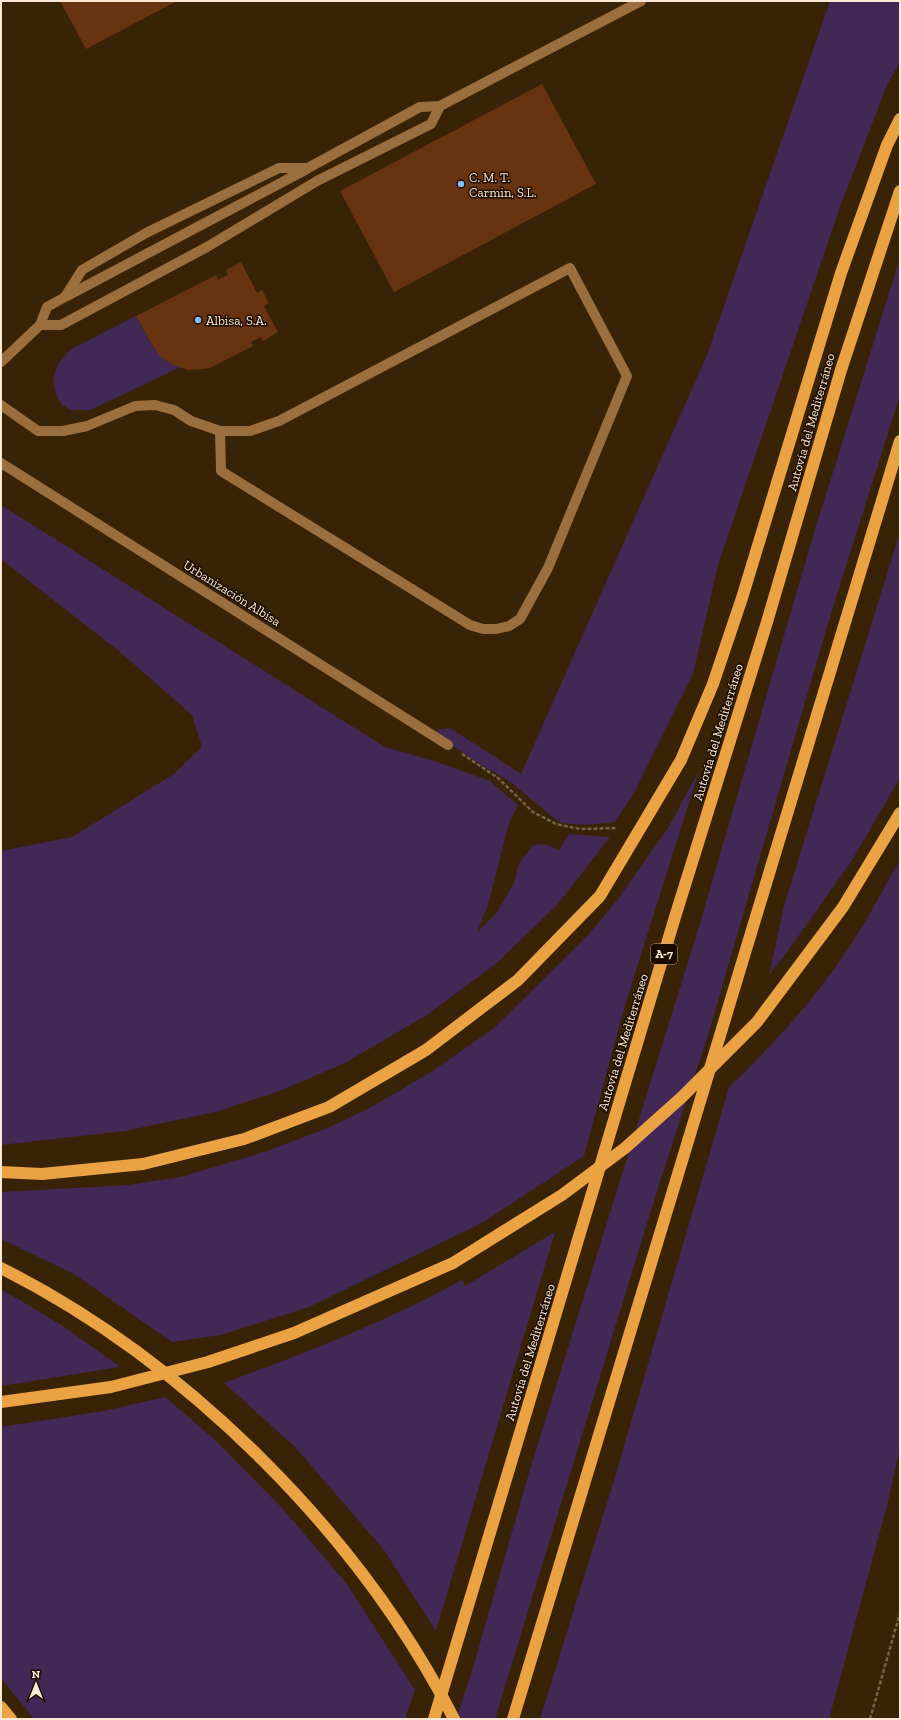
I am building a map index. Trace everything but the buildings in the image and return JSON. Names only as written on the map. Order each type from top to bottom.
[{"type":"highway","points":[[1,1172],[42,1174],[143,1164],[244,1139],[329,1107],[426,1050],[518,980],[600,896],[681,760],[713,684],[744,591],[841,273],[887,145],[900,119]]},
{"type":"highway","name":"Autovía del Mediterráneo","points":[[434,1719],[673,925],[768,622],[841,370],[900,191]]},
{"type":"highway","points":[[513,1719],[900,441]]},
{"type":"highway","points":[[1,1402],[111,1387],[208,1362],[294,1333],[453,1263],[562,1195],[624,1148],[682,1097],[757,1022],[843,907],[900,813]]},
{"type":"highway","points":[[1,1268],[53,1297],[126,1343],[188,1391],[231,1429],[302,1502],[368,1581],[424,1666],[454,1719]]},
{"type":"highway","points":[[1,1707],[11,1719]]},
{"type":"street","points":[[1,362],[40,325],[47,307],[420,107],[440,106],[641,1]]},
{"type":"street","points":[[40,325],[60,325],[207,247],[317,181],[431,124],[440,106]]},
{"type":"street","points":[[65,297],[82,270],[146,233],[279,168],[308,168]]},
{"type":"street","points":[[1,405],[38,430],[63,431],[75,429],[87,426],[135,406],[155,405],[174,410],[191,421],[220,431],[250,430],[279,421],[570,268],[627,376],[548,568],[520,619],[509,626],[496,629],[483,629],[470,625],[221,471],[220,431]]},
{"type":"street","name":"Urbanización Albisa","points":[[1,463],[448,745]]},
{"type":"path","points":[[448,745],[498,778],[533,812],[556,824],[580,829],[611,829],[643,824]]},
{"type":"path","points":[[870,1719],[900,1613]]},
{"type":"shaded area","points":[[830,1],[900,1],[900,62],[887,85],[840,207],[718,565],[693,674],[634,793],[615,822],[585,825],[563,823],[555,819],[509,781],[478,763],[436,733],[438,730],[450,728],[521,774],[707,355]]},
{"type":"shaded area","points":[[900,258],[900,395],[829,620],[708,1035],[656,1194],[495,1719],[456,1719],[472,1671],[529,1473],[698,930],[813,536]]},
{"type":"shaded area","points":[[136,316],[148,339],[158,353],[172,364],[180,367],[91,410],[71,410],[61,404],[55,391],[53,378],[59,363],[71,349]]},
{"type":"shaded area","points":[[1,505],[385,747],[434,761],[490,781],[518,805],[509,823],[488,905],[477,932],[496,914],[515,881],[518,865],[533,845],[547,845],[559,851],[569,834],[610,837],[557,905],[497,963],[427,1015],[343,1064],[277,1092],[215,1112],[125,1131],[1,1145],[1,851],[72,837],[174,774],[202,747],[192,715],[120,652],[1,559]]},
{"type":"shaded area","points":[[900,532],[900,778],[851,862],[769,975],[784,906]]},
{"type":"shaded area","points":[[699,771],[625,1005],[584,1156],[482,1223],[309,1307],[221,1335],[172,1342],[74,1274],[1,1239],[1,1192],[128,1185],[181,1177],[264,1152],[328,1128],[375,1105],[431,1072],[493,1029],[588,935],[618,899],[668,828]]},
{"type":"shaded area","points":[[900,860],[900,1447],[887,1506],[829,1719],[540,1719],[615,1477],[729,1087],[762,1055],[822,986],[855,938]]},
{"type":"shaded area","points":[[555,1232],[436,1631],[384,1550],[295,1447],[224,1383],[345,1336],[404,1310],[462,1280],[465,1286]]},
{"type":"shaded area","points":[[1,1289],[66,1328],[120,1367],[1,1386]]},
{"type":"shaded area","points":[[165,1397],[215,1440],[283,1509],[346,1583],[415,1690],[405,1719],[34,1719],[1,1678],[1,1427],[104,1411]]},
{"type":"place","name":"C. M. T. Carmin, S.L.","points":[[461,184]]},
{"type":"place","name":"Albisa, S.A.","points":[[198,320]]}]
